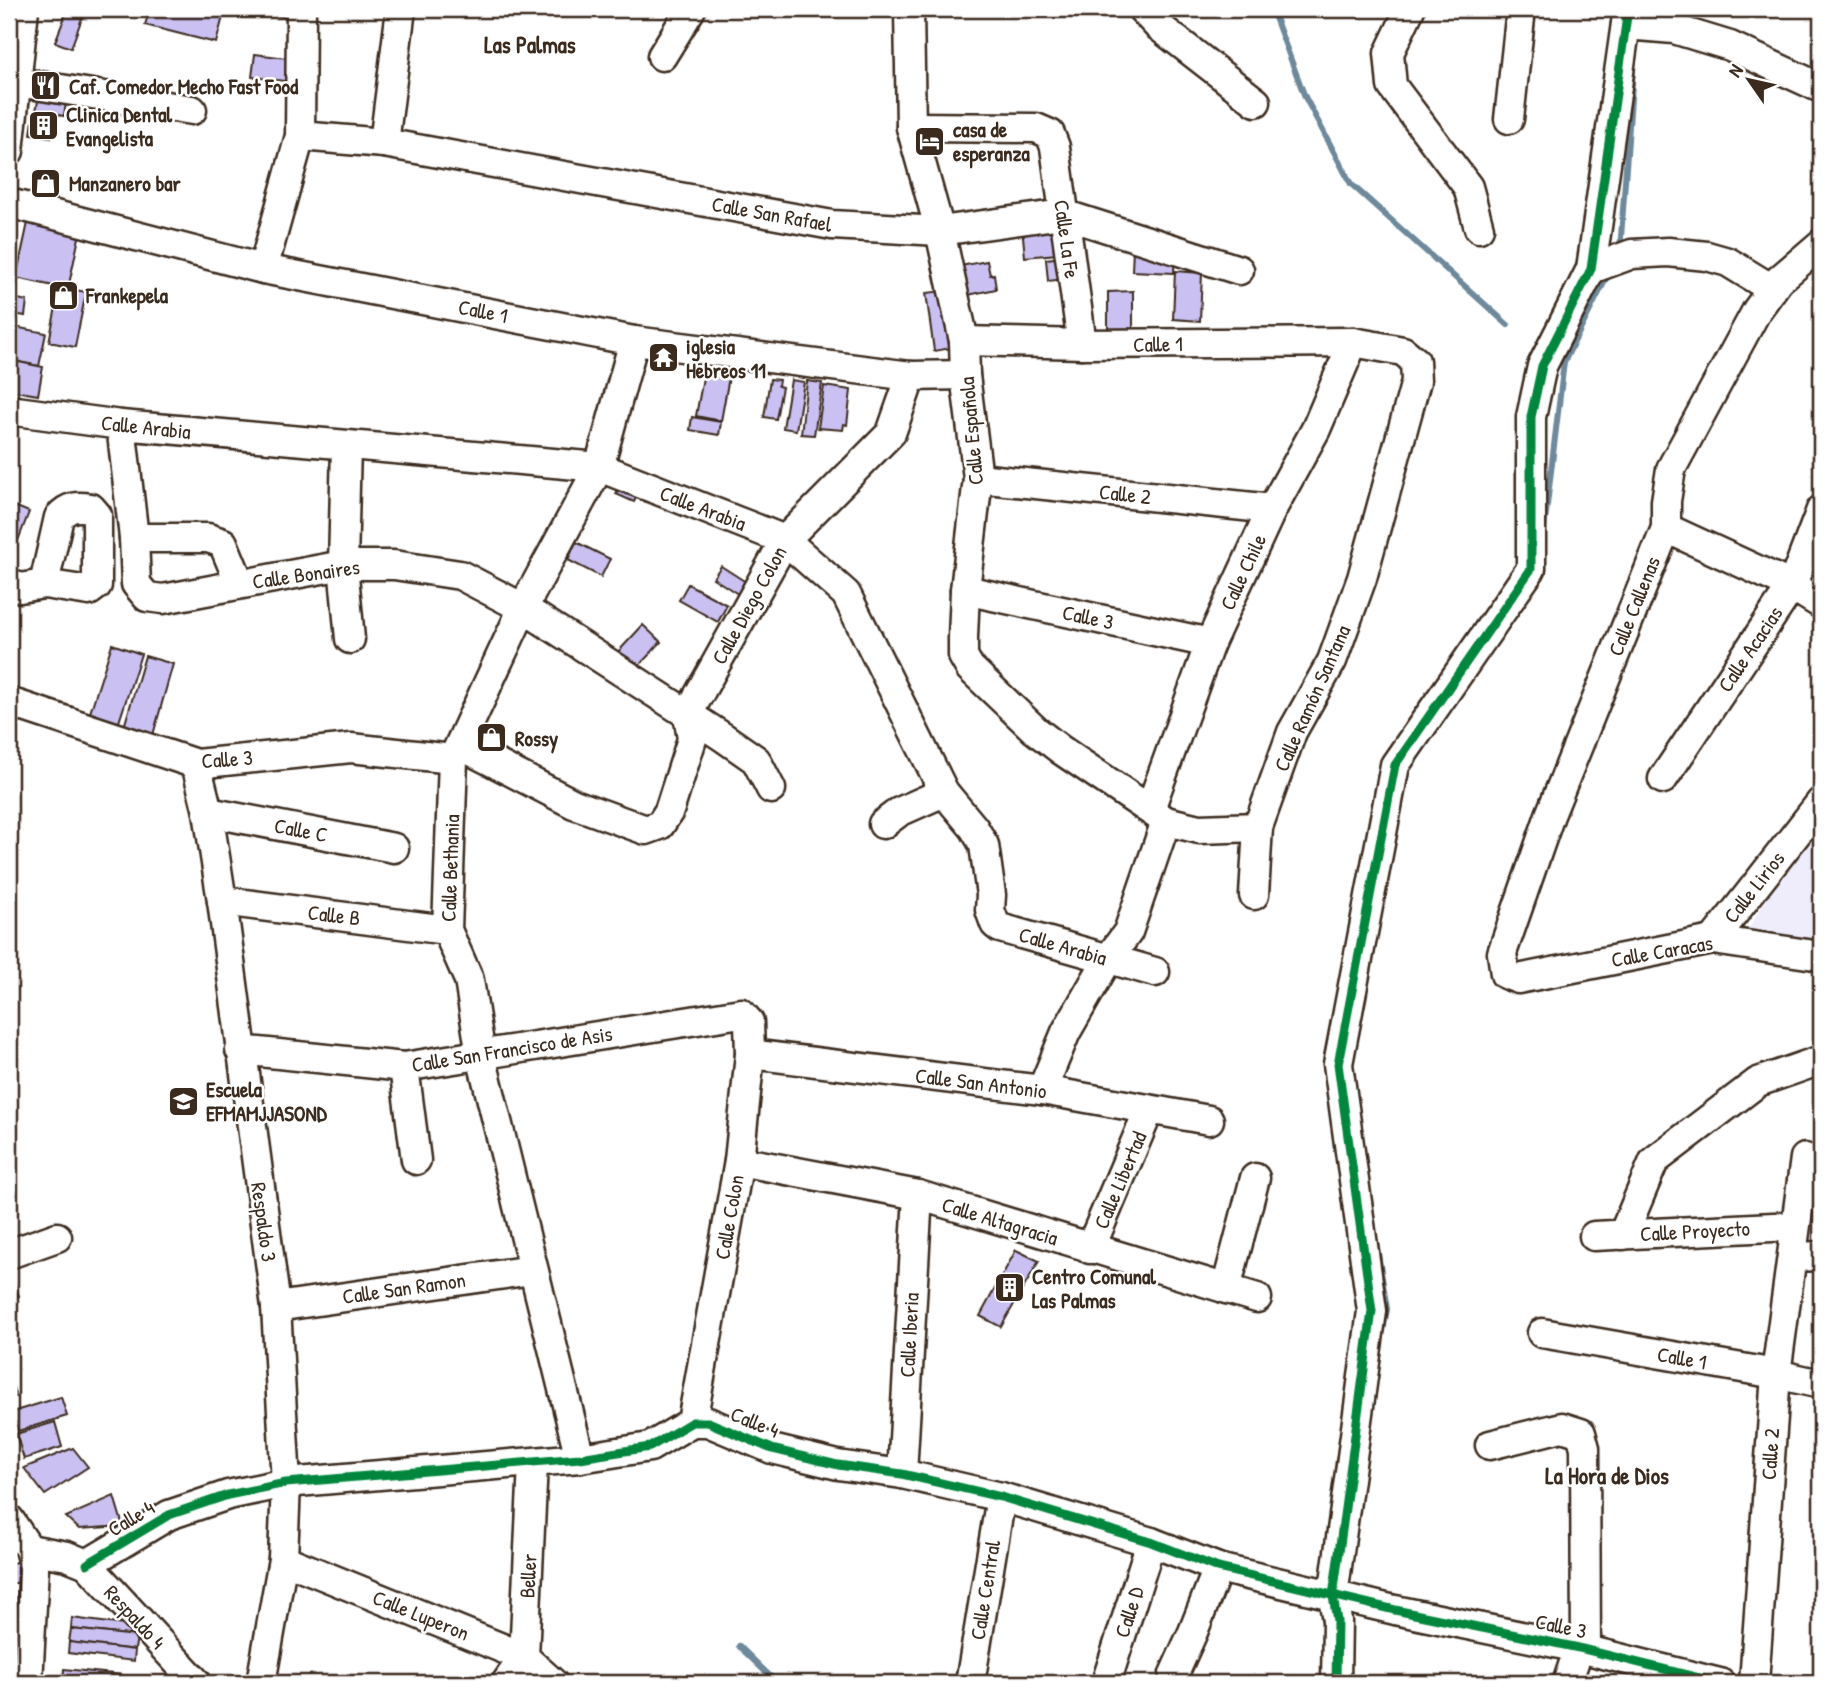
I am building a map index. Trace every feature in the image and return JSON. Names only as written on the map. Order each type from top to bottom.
[{"type":"street","points":[[9,151],[24,9]]},
{"type":"street","points":[[263,269],[300,136],[301,9]]},
{"type":"street","points":[[384,143],[401,9]]},
{"type":"street","points":[[662,56],[690,9]]},
{"type":"street","name":"Calle Española","points":[[908,9],[911,127],[940,231],[964,341],[965,375],[978,478],[965,590],[963,656],[970,668],[1035,730],[1060,750],[1158,815]]},
{"type":"street","points":[[1142,9],[1157,25],[1256,102]]},
{"type":"street","points":[[1410,9],[1389,53],[1392,86],[1468,187],[1479,228]]},
{"type":"street","points":[[1508,119],[1521,9]]},
{"type":"street","points":[[1336,1683],[1336,1620],[1333,1596],[1372,1311],[1338,1064],[1395,765],[1531,569],[1531,417],[1542,366],[1591,269],[1627,17],[1730,46],[1821,88]]},
{"type":"street","points":[[17,82],[192,110]]},
{"type":"street","name":"Calle La Fe","points":[[911,127],[1037,128],[1050,134],[1055,146],[1082,344]]},
{"type":"street","name":"Calle San Rafael","points":[[300,136],[384,143],[832,225],[940,231],[1063,214],[1238,270]]},
{"type":"street","name":"Calle 1","points":[[9,203],[263,269],[634,341],[911,376],[965,375]]},
{"type":"street","name":"Calle Callenas","points":[[1505,974],[1502,953],[1550,815],[1665,528],[1671,469],[1757,310],[1772,289],[1811,251]]},
{"type":"street","points":[[1591,269],[1632,254],[1707,256],[1728,262],[1772,289]]},
{"type":"street","name":"Calle Bethania","points":[[580,1458],[481,1056],[469,980],[447,930],[457,752],[523,608],[599,467],[634,341]]},
{"type":"street","name":"Calle 1","points":[[964,341],[1082,344],[1353,342],[1403,351],[1415,361],[1416,381]]},
{"type":"street","name":"Calle Chile","points":[[1042,1090],[1066,1032],[1108,959],[1128,932],[1158,815],[1210,643],[1272,509],[1316,429],[1353,342]]},
{"type":"street","name":"Calle Diego Colon","points":[[688,714],[785,540],[891,433],[911,376]]},
{"type":"street","name":"Calle Ramón Santana","points":[[1254,895],[1258,827],[1292,732],[1332,661],[1362,578],[1416,381]]},
{"type":"street","name":"Calle Arabia","points":[[9,410],[121,425],[599,467],[785,540],[846,594],[944,792],[974,828],[984,845],[990,910],[995,924],[1000,928],[1156,972]]},
{"type":"street","name":"Calle Bonaires","points":[[121,425],[134,538],[136,584],[147,597],[163,599],[343,565],[394,565],[460,576],[523,608],[688,714],[755,760],[771,789]]},
{"type":"street","points":[[346,446],[343,565],[350,639]]},
{"type":"street","name":"Calle 2","points":[[978,478],[1272,509]]},
{"type":"street","name":"Calle Acacias","points":[[1663,779],[1792,586],[1821,510]]},
{"type":"street","points":[[1665,528],[1792,586],[1821,604]]},
{"type":"street","points":[[134,538],[208,538],[223,543],[240,584]]},
{"type":"street","points":[[9,583],[20,588],[44,584]]},
{"type":"street","name":"Calle 3","points":[[965,590],[1210,643]]},
{"type":"street","name":"Calle 3","points":[[9,702],[196,764],[351,748],[457,752]]},
{"type":"street","points":[[457,752],[574,804],[646,830],[660,825],[669,811],[692,739],[688,714]]},
{"type":"street","name":"Respaldo 3","points":[[196,764],[208,812],[222,901],[276,1307],[286,1483],[283,1559],[261,1683]]},
{"type":"street","points":[[883,824],[899,813],[944,792]]},
{"type":"street","name":"Calle Lirios","points":[[1713,940],[1821,802]]},
{"type":"street","name":"Calle C","points":[[208,812],[394,848]]},
{"type":"street","points":[[1158,815],[1199,829],[1258,827]]},
{"type":"street","name":"Calle B","points":[[222,901],[447,930]]},
{"type":"street","name":"Calle Caracas","points":[[1505,974],[1518,979],[1713,940],[1821,956]]},
{"type":"street","name":"Calle San Francisco de Asis","points":[[240,1050],[404,1067],[741,1013]]},
{"type":"street","name":"Calle Colon","points":[[692,1422],[739,1161],[750,1055],[749,1022],[741,1013]]},
{"type":"street","name":"Calle San Antonio","points":[[750,1055],[1042,1090],[1209,1120]]},
{"type":"street","points":[[1623,1235],[1654,1161],[1758,1082],[1821,1060]]},
{"type":"street","points":[[404,1067],[416,1160]]},
{"type":"street","name":"Calle Libertad","points":[[1090,1249],[1149,1111]]},
{"type":"street","name":"Calle 2","points":[[1754,1683],[1776,1374],[1805,1158]]},
{"type":"street","name":"Calle Altagracia","points":[[739,1161],[918,1195],[1257,1298]]},
{"type":"street","points":[[1226,1289],[1255,1178]]},
{"type":"street","name":"Calle Iberia","points":[[902,1474],[918,1195]]},
{"type":"street","name":"Calle Proyecto","points":[[1594,1236],[1795,1226]]},
{"type":"street","points":[[9,1254],[57,1237]]},
{"type":"street","points":[[1793,1257],[1821,1256]]},
{"type":"street","name":"Calle San Ramon","points":[[276,1307],[532,1270]]},
{"type":"street","name":"Calle 1","points":[[1542,1333],[1821,1384]]},
{"type":"street","name":"Calle 4","points":[[87,1564],[169,1515],[228,1495],[286,1483],[580,1458],[650,1447],[692,1422],[708,1422],[772,1449],[838,1465],[902,1474],[1001,1497],[1151,1542],[1218,1568],[1333,1596]]},
{"type":"street","points":[[1490,1445],[1562,1427],[1581,1433],[1585,1448],[1582,1648],[1567,1683]]},
{"type":"street","name":"Beller","points":[[524,1657],[533,1464]]},
{"type":"street","name":"Calle Central","points":[[970,1683],[1001,1497]]},
{"type":"street","points":[[9,1519],[29,1549],[34,1567],[27,1683]]},
{"type":"street","name":"Calle D","points":[[1106,1683],[1151,1542]]},
{"type":"street","name":"Respaldo 4","points":[[29,1549],[67,1556],[87,1564],[197,1683]]},
{"type":"street","name":"Calle Luperon","points":[[283,1559],[524,1657],[552,1683]]},
{"type":"street","points":[[1172,1683],[1218,1568]]},
{"type":"street","name":"Calle 3","points":[[1333,1596],[1582,1648],[1720,1683]]},
{"type":"street","points":[[506,1683],[524,1657]]},
{"type":"shaded area","points":[[1821,825],[1821,943],[1746,933],[1775,884]]},
{"type":"building","points":[[68,9],[85,10],[71,48],[55,42]]},
{"type":"building","points":[[150,9],[225,9],[216,43],[145,25]]},
{"type":"building","points":[[244,9],[292,9],[290,18]]},
{"type":"building","points":[[255,54],[295,59],[292,82],[252,77]]},
{"type":"building","points":[[40,91],[67,96],[64,116],[36,111]]},
{"type":"building","name":"Clinica Dental Evangelista","points":[[34,115],[54,118],[51,137],[31,134]]},
{"type":"building","points":[[29,218],[81,228],[68,289],[16,278]]},
{"type":"building","points":[[1053,222],[1057,254],[1025,257],[1022,226]]},
{"type":"building","points":[[1133,249],[1175,251],[1174,273],[1132,271]]},
{"type":"building","points":[[1063,257],[1065,279],[1048,281],[1046,259]]},
{"type":"building","points":[[987,261],[990,275],[994,274],[996,289],[968,295],[966,286],[959,288],[955,267]]},
{"type":"building","points":[[1175,271],[1202,273],[1200,321],[1173,319]]},
{"type":"building","points":[[60,287],[86,292],[75,347],[49,342]]},
{"type":"building","points":[[943,291],[951,348],[934,351],[926,293]]},
{"type":"building","points":[[1133,291],[1133,331],[1108,331],[1108,292]]},
{"type":"building","points":[[9,297],[27,301],[25,316],[9,313]]},
{"type":"building","points":[[9,326],[46,333],[39,366],[9,360]]},
{"type":"building","points":[[9,360],[43,367],[38,395],[9,390]]},
{"type":"building","points":[[704,372],[729,377],[721,421],[696,416]]},
{"type":"building","points":[[770,379],[779,380],[778,386],[782,387],[776,419],[764,417]]},
{"type":"building","points":[[791,380],[804,382],[796,430],[783,428]]},
{"type":"building","points":[[807,381],[822,383],[814,435],[801,434]]},
{"type":"building","points":[[824,386],[851,390],[847,425],[844,424],[843,430],[818,428]]},
{"type":"building","points":[[692,417],[721,422],[719,435],[690,430]]},
{"type":"building","points":[[621,482],[639,491],[634,502],[616,494]]},
{"type":"building","points":[[12,505],[29,512],[9,564],[9,513]]},
{"type":"building","points":[[576,542],[610,559],[601,577],[568,560]]},
{"type":"building","points":[[721,566],[752,586],[744,598],[713,578]]},
{"type":"building","points":[[688,584],[727,605],[718,622],[679,600]]},
{"type":"building","points":[[643,625],[661,642],[634,671],[616,654]]},
{"type":"building","points":[[112,644],[141,654],[118,725],[89,716]]},
{"type":"building","points":[[145,656],[173,664],[153,735],[124,727]]},
{"type":"building","name":"Centro Comunal Las Palmas","points":[[1016,1250],[1039,1261],[1001,1327],[980,1316]]},
{"type":"building","points":[[9,1268],[19,1296],[9,1300]]},
{"type":"building","points":[[9,1375],[16,1397],[9,1398]]},
{"type":"building","points":[[61,1397],[67,1416],[18,1431],[12,1412]]},
{"type":"building","points":[[55,1422],[62,1447],[24,1459],[16,1434]]},
{"type":"building","points":[[73,1448],[88,1467],[45,1495],[24,1468]]},
{"type":"building","points":[[114,1496],[123,1526],[79,1529],[66,1517]]},
{"type":"building","points":[[25,1559],[26,1583],[10,1583],[9,1564]]},
{"type":"building","points":[[72,1618],[124,1625],[137,1636],[71,1629]]},
{"type":"building","points":[[71,1629],[137,1636],[135,1650],[69,1642]]},
{"type":"building","points":[[69,1642],[135,1650],[134,1661],[68,1653]]},
{"type":"building","points":[[9,1652],[27,1653],[27,1672],[9,1672]]},
{"type":"building","points":[[64,1669],[122,1675],[121,1683],[63,1683]]},
{"type":"waterway","points":[[1269,9],[1274,15],[1305,97],[1351,184],[1508,325]]},
{"type":"waterway","points":[[1620,251],[1633,70]]},
{"type":"waterway","points":[[1544,530],[1564,362],[1609,273]]},
{"type":"waterway","points":[[1376,1241],[1387,1309],[1383,1331]]},
{"type":"waterway","points":[[739,1646],[777,1683]]},
{"type":"cycle path","points":[[1336,1683],[1337,1621],[1333,1596],[1372,1311],[1338,1064],[1395,765],[1531,569],[1531,417],[1542,366],[1591,269],[1628,9]]},
{"type":"cycle path","points":[[87,1564],[169,1515],[228,1495],[286,1483],[580,1458],[650,1447],[692,1422],[708,1422],[772,1449],[838,1465],[902,1474],[1001,1497],[1151,1542],[1218,1568],[1395,1610],[1579,1648],[1720,1683]]},
{"type":"place","name":"Caf. Comedor Mecho Fast Food","points":[[46,86]]},
{"type":"place","name":"Clinica Dental Evangelista","points":[[43,126]]},
{"type":"place","name":"casa de esperanza","points":[[930,141]]},
{"type":"place","name":"Manzanero bar","points":[[46,183]]},
{"type":"place","name":"Frankepela","points":[[63,295]]},
{"type":"place","name":"iglesia Hebreos 11","points":[[663,358]]},
{"type":"place","name":"Rossy","points":[[492,738]]},
{"type":"place","name":"Escuela EFMAMJJASOND","points":[[183,1101]]},
{"type":"place","name":"Centro Comunal Las Palmas","points":[[1009,1288]]},
{"type":"district","name":"Las Palmas","points":[[530,44]]},
{"type":"district","name":"La Hora de Dios","points":[[1607,1475]]}]
